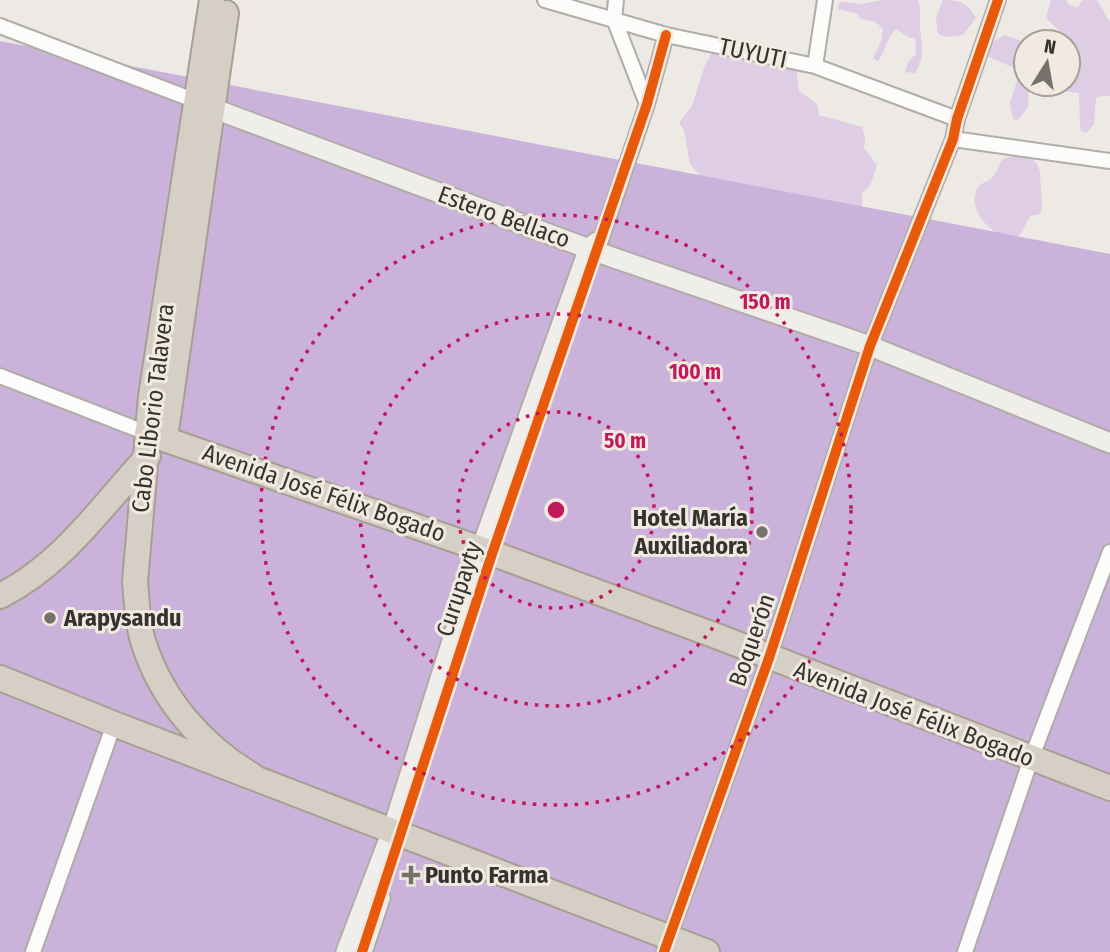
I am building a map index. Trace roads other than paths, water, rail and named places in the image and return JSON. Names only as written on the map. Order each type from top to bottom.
[{"type":"highway","name":"Cabo Liborio Talavera","points":[[156,435],[204,104],[212,0]]},
{"type":"highway","name":"Cabo Liborio Talavera","points":[[204,104],[228,0]]},
{"type":"highway","points":[[0,596],[39,573],[71,544],[146,458],[156,435]]},
{"type":"highway","name":"Avenida José Félix Bogado","points":[[156,435],[719,637],[1031,760],[1110,788]]},
{"type":"highway","name":"Cabo Liborio Talavera","points":[[146,458],[135,582],[142,640],[160,681],[188,723],[226,760],[253,776]]},
{"type":"highway","points":[[0,678],[397,833],[666,945],[707,952]]},
{"type":"street","name":"TUYUTI","points":[[545,0],[666,35],[815,66],[957,119]]},
{"type":"street","points":[[616,0],[614,19],[647,104]]},
{"type":"street","points":[[815,66],[825,0]]},
{"type":"street","name":"Boquerón","points":[[666,945],[769,658],[872,343],[953,139],[957,119],[998,0]]},
{"type":"street","name":"Estero Bellaco","points":[[0,26],[204,104],[596,247],[872,343],[1110,443]]},
{"type":"street","points":[[596,247],[647,104],[666,35]]},
{"type":"street","points":[[953,139],[1110,161]]},
{"type":"street","name":"Curupayty","points":[[362,952],[487,552],[596,247]]},
{"type":"street","name":"Avenida José Félix Bogado","points":[[0,376],[156,435]]},
{"type":"street","points":[[965,952],[1031,760],[1110,552]]},
{"type":"street","points":[[33,952],[114,724]]},
{"type":"street","name":"Curupayty","points":[[346,952],[397,833]]},
{"type":"place","name":"Hotel María Auxiliadora","points":[[762,532]]},
{"type":"place","name":"Arapysandu","points":[[50,618]]},
{"type":"place","name":"Punto Farma","points":[[411,875]]}]
